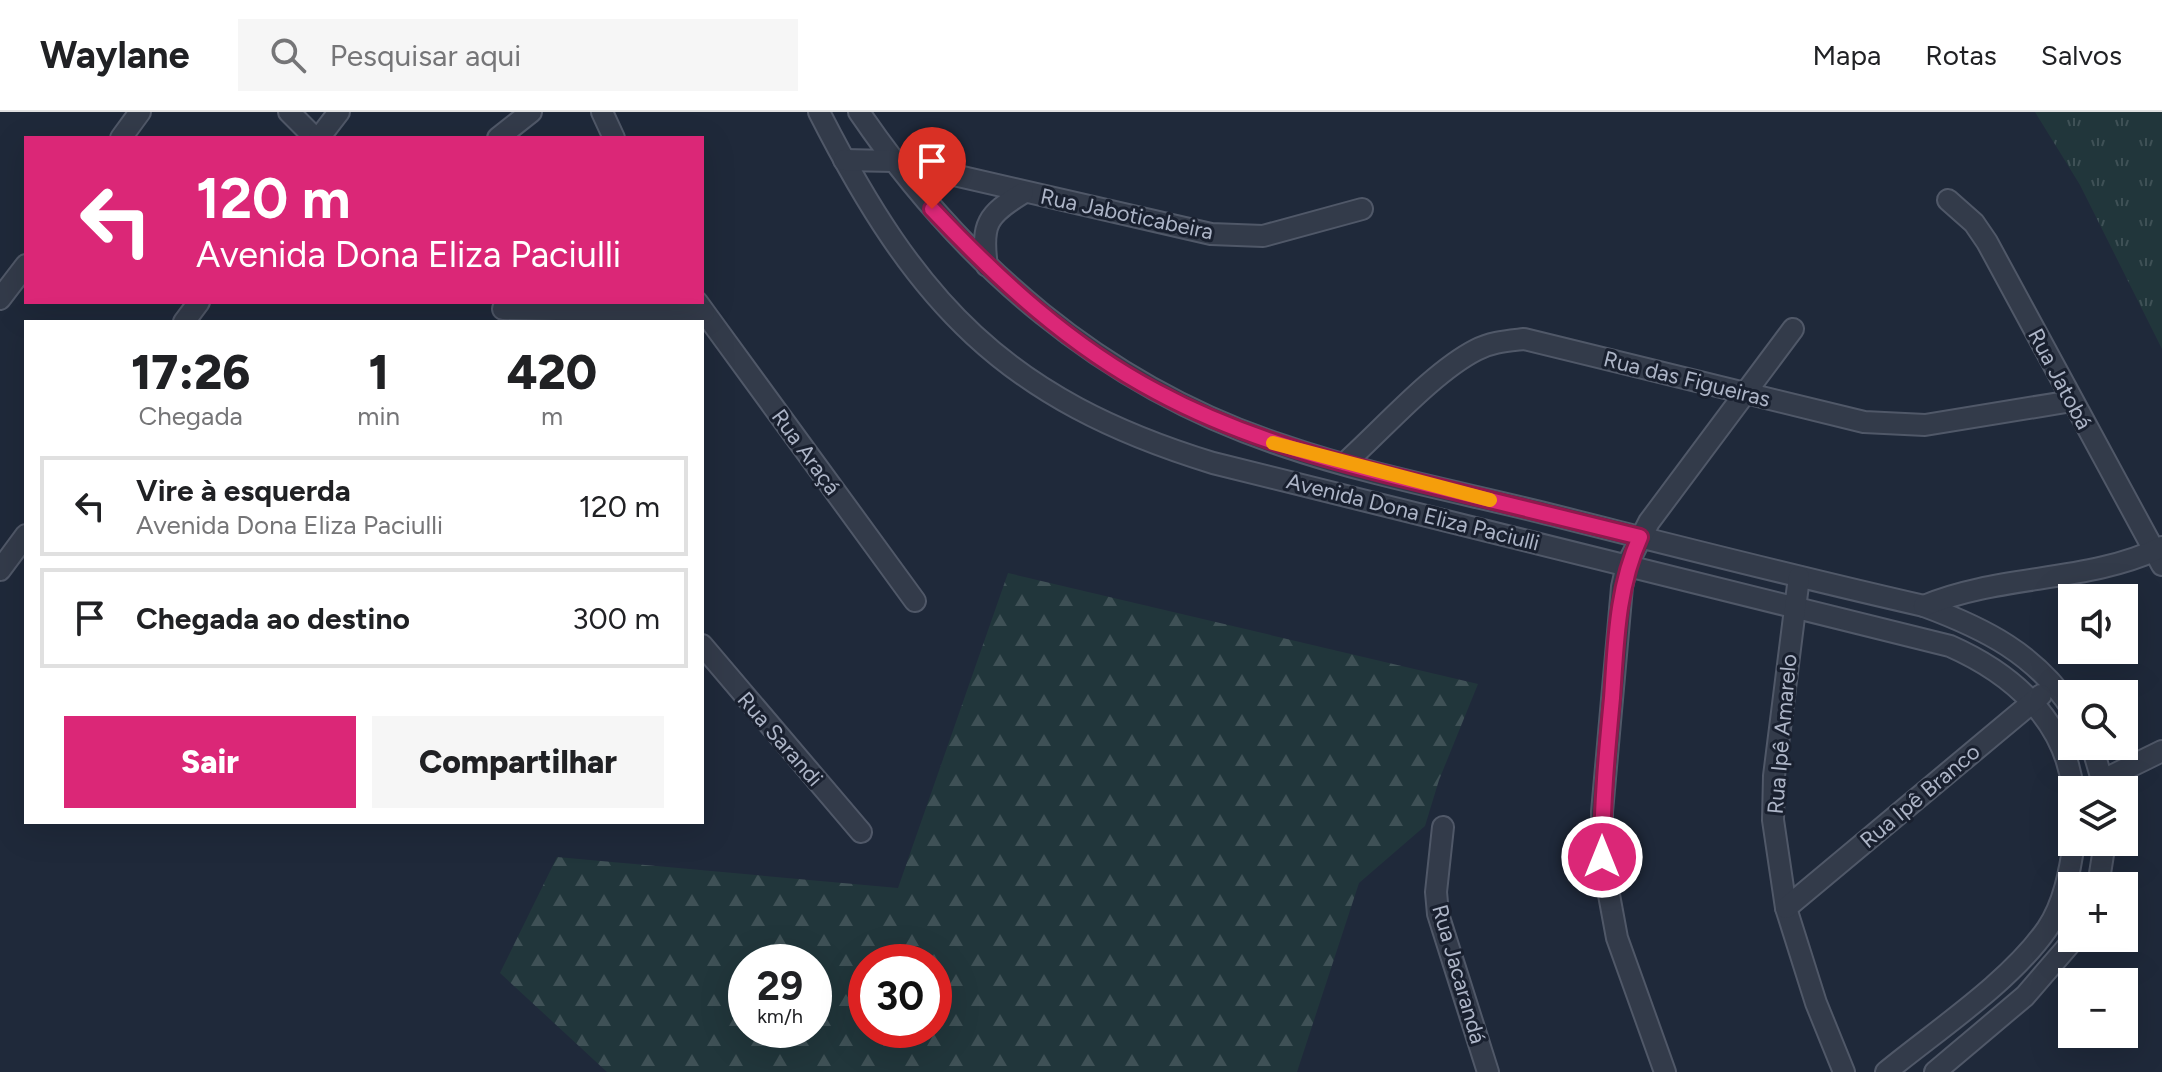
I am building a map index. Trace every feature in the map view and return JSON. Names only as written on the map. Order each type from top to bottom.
[{"type":"street","points":[[122,136],[140,112]]},
{"type":"street","points":[[289,112],[315,136]]},
{"type":"street","points":[[319,136],[339,112]]},
{"type":"street","points":[[501,136],[531,112]]},
{"type":"street","points":[[602,112],[613,136]]},
{"type":"street","name":"Avenida Dona Eliza Paciulli","points":[[819,112],[890,238],[954,317],[1008,365],[1076,409],[1163,448],[1213,463],[1950,646],[1993,668],[2033,701],[2065,754],[2070,776]]},
{"type":"street","name":"Avenida Dona Eliza Paciulli","points":[[859,112],[920,197],[987,266],[1063,333],[1158,393],[1245,433],[1344,464],[1924,606],[1992,634],[2037,665],[2058,690]]},
{"type":"street","name":"Rua Jaboticabeira","points":[[844,160],[893,161],[1211,234],[1263,236],[1362,209]]},
{"type":"street","points":[[987,266],[984,234],[987,224],[1003,205],[1023,193]]},
{"type":"street","name":"Rua Jatobá","points":[[1948,200],[1974,223],[1987,242],[2159,555]]},
{"type":"street","points":[[0,299],[24,268]]},
{"type":"street","points":[[504,311],[700,307]]},
{"type":"street","name":"Rua Araçá","points":[[700,307],[915,601]]},
{"type":"street","points":[[1665,1072],[1617,938],[1602,857],[1602,812],[1619,610],[1627,565],[1640,537],[1793,329]]},
{"type":"street","name":"Rua das Figueiras","points":[[1344,464],[1454,364],[1477,349],[1499,341],[1524,339],[1547,343],[1864,422],[1925,425],[2072,401]]},
{"type":"street","points":[[0,570],[24,538]]},
{"type":"street","points":[[1924,606],[1964,592],[2159,555]]},
{"type":"street","name":"Rua Ipê Amarelo","points":[[1799,577],[1774,776],[1773,820],[1786,908],[1816,1003],[1844,1072]]},
{"type":"street","name":"Rua Sarandi","points":[[704,647],[861,832]]},
{"type":"street","name":"Rua Ipê Branco","points":[[1786,908],[2054,684]]},
{"type":"street","points":[[2119,776],[2162,751]]},
{"type":"street","name":"Rua Jacarandá","points":[[1443,827],[1436,892],[1438,914],[1488,1072]]},
{"type":"street","points":[[1886,1072],[1999,978],[2047,929],[2069,874],[2072,856]]},
{"type":"street","points":[[1935,1072],[2025,996],[2063,952]]},
{"type":"green space","points":[[2035,112],[2162,112],[2162,349],[2080,185]]},
{"type":"green space","points":[[1008,573],[1478,684],[1439,780],[1425,826],[1359,883],[1297,1072],[607,1072],[500,973],[557,857],[898,888]]},
{"type":"slow traffic","points":[[1273,443],[1490,500]]},
{"type":"route","points":[[932,209],[987,266],[1063,333],[1158,393],[1208,417],[1282,446],[1344,464],[1640,537],[1627,565],[1619,610],[1602,812],[1602,857]]}]
